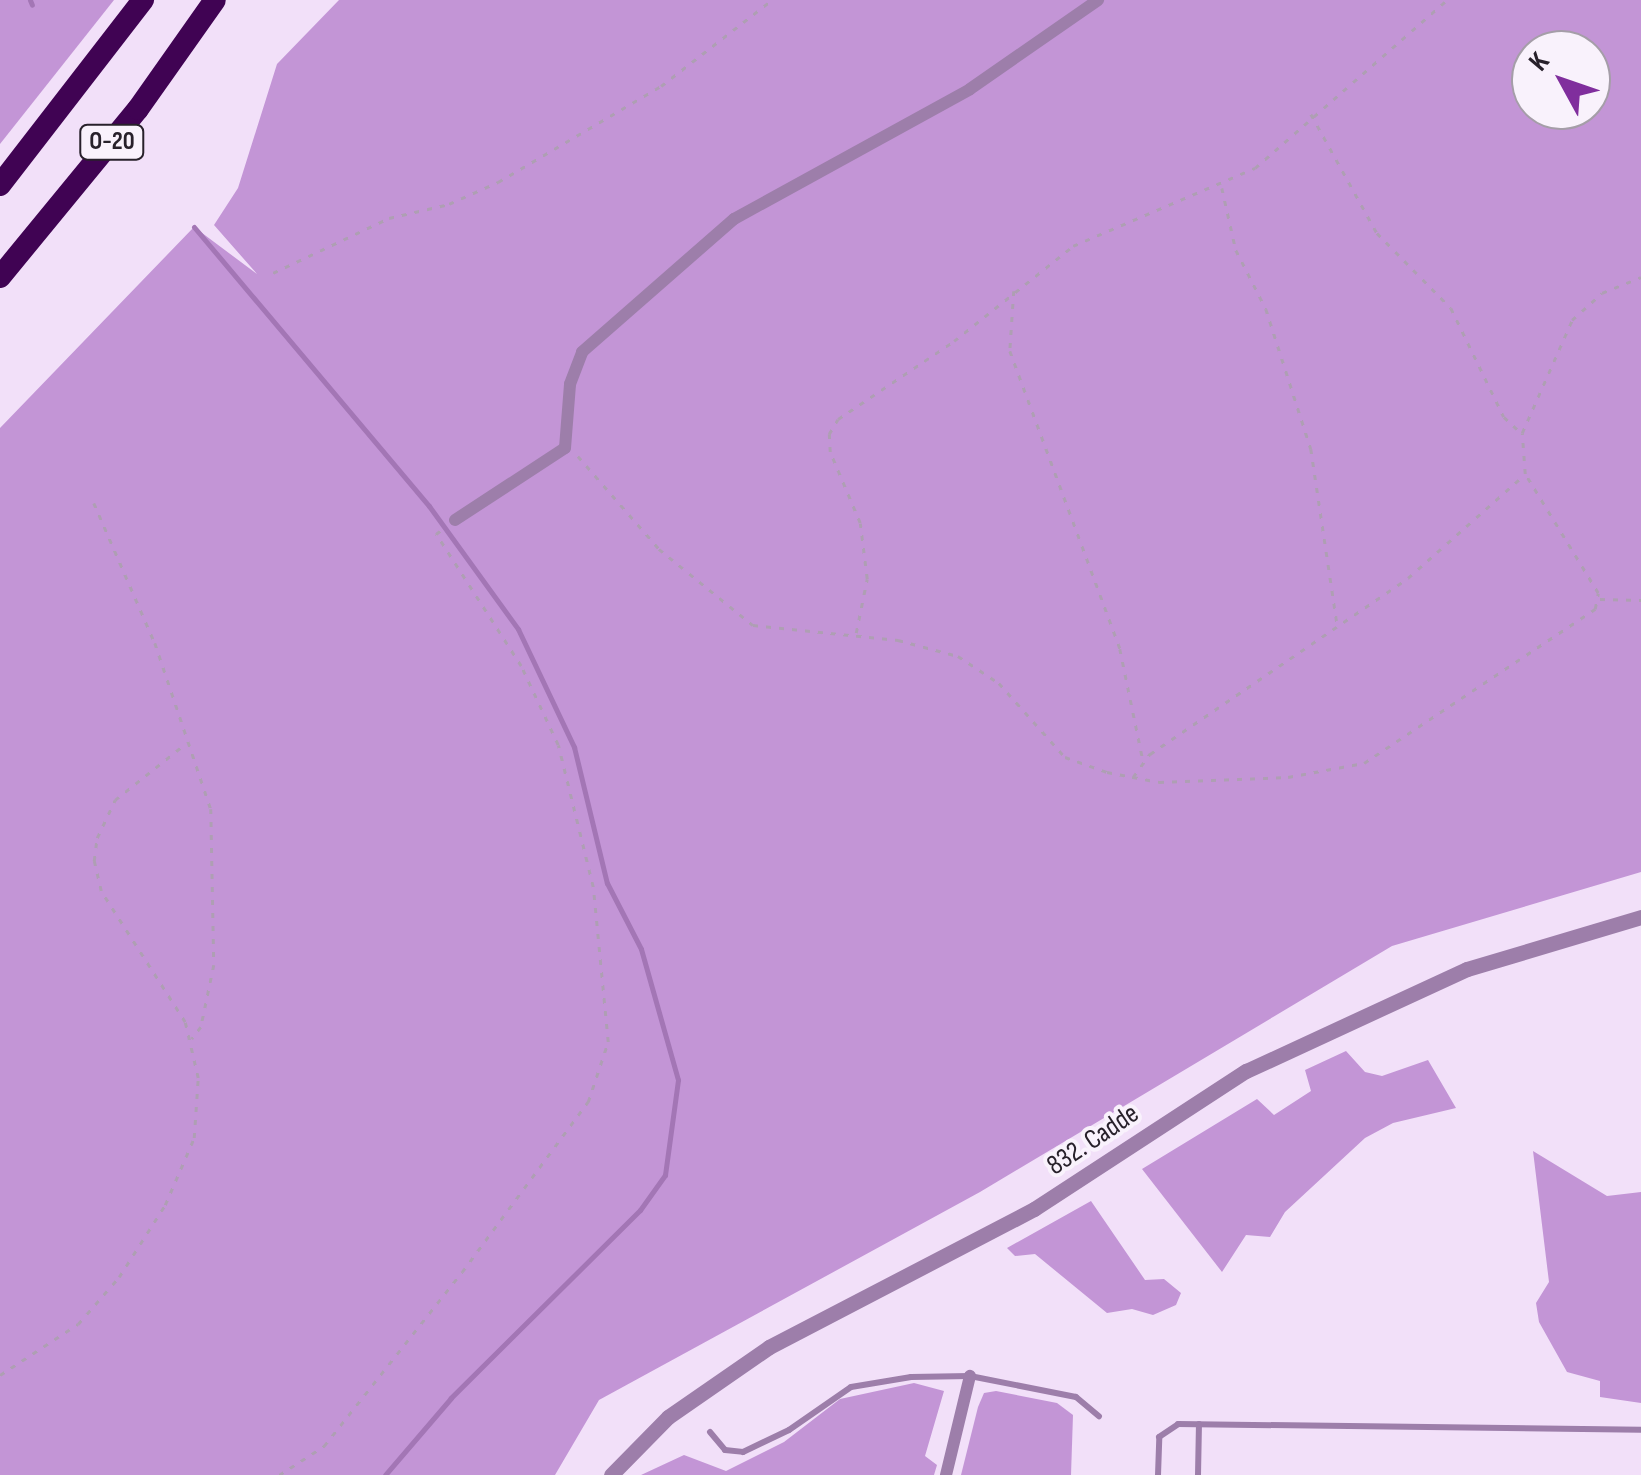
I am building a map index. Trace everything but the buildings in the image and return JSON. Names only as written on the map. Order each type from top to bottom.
[{"type":"highway","name":"O-20","points":[[0,185],[143,0]]},
{"type":"highway","name":"O-20","points":[[0,278],[127,124],[216,0]]},
{"type":"street","points":[[454,520],[565,448],[570,384],[582,352],[654,284],[734,219],[970,89],[1098,0]]},
{"type":"street","name":"832. Cadde","points":[[610,1475],[668,1418],[769,1347],[1034,1209],[1246,1071],[1467,968],[1641,916]]},
{"type":"street","points":[[946,1475],[970,1376]]},
{"type":"lane","points":[[710,1432],[725,1450],[742,1452],[789,1430],[851,1387],[970,1376],[1076,1397],[1098,1416]]},
{"type":"lane","points":[[1158,1475],[1162,1432],[1174,1424],[1641,1430]]},
{"type":"lane","points":[[1198,1475],[1200,1424]]},
{"type":"path","points":[[273,273],[389,218],[449,204],[498,182],[661,86],[772,0]]},
{"type":"path","points":[[856,634],[867,600],[863,538],[828,434],[864,398],[954,341],[1014,290],[1094,233],[1222,187],[1255,168],[1311,114],[1447,0]]},
{"type":"path","points":[[1311,114],[1377,233],[1450,308],[1504,417],[1522,433]]},
{"type":"path","points":[[1222,187],[1236,250],[1271,324],[1312,449],[1337,624]]},
{"type":"path","points":[[1599,598],[1526,474],[1522,433],[1572,320],[1602,293],[1641,277]]},
{"type":"path","points":[[1014,290],[1010,351],[1120,649],[1144,761]]},
{"type":"path","points":[[565,448],[590,465],[643,533],[735,615],[771,630],[856,634],[943,650],[971,663],[1013,696],[1065,757],[1132,778],[1288,778],[1364,763],[1580,623],[1599,598]]},
{"type":"path","points":[[1132,778],[1144,761],[1424,565],[1526,474]]},
{"type":"path","points":[[94,503],[164,666],[184,745],[206,792],[214,844],[212,981],[201,1028],[191,1040]]},
{"type":"path","points":[[279,1475],[324,1446],[462,1272],[579,1116],[608,1042],[593,887],[558,744],[520,666],[462,580],[440,530]]},
{"type":"path","points":[[1599,598],[1641,600]]},
{"type":"path","points":[[0,1374],[78,1324],[119,1277],[165,1205],[198,1118],[191,1040],[167,990],[101,891],[94,862],[96,838],[116,800],[184,745]]},
{"type":"shaded area","points":[[0,0],[114,0],[0,144]]},
{"type":"shaded area","points":[[339,0],[1641,0],[1641,872],[1392,946],[980,1192],[599,1400],[555,1475],[0,1475],[0,428],[194,227],[257,274],[214,225],[238,188],[277,64]]},
{"type":"shaded area","points":[[1346,1051],[1365,1072],[1382,1076],[1428,1060],[1456,1108],[1393,1123],[1365,1138],[1285,1212],[1270,1237],[1246,1235],[1222,1272],[1142,1169],[1257,1099],[1274,1115],[1311,1091],[1305,1070]]},
{"type":"shaded area","points":[[1533,1151],[1607,1196],[1641,1192],[1641,1403],[1600,1397],[1600,1381],[1567,1372],[1539,1322],[1536,1303],[1549,1282]]},
{"type":"shaded area","points":[[1091,1201],[1145,1280],[1164,1279],[1181,1293],[1176,1305],[1153,1315],[1132,1309],[1107,1313],[1035,1254],[1015,1256],[1007,1248]]},
{"type":"shaded area","points":[[914,1383],[944,1391],[925,1456],[937,1465],[934,1475],[641,1475],[684,1455],[726,1471],[784,1442],[840,1399]]},
{"type":"shaded area","points":[[996,1391],[1057,1403],[1073,1415],[1071,1475],[961,1475],[978,1407],[984,1393]]},
{"type":"waterway","points":[[30,0],[32,5]]},
{"type":"waterway","points":[[194,227],[429,506],[518,629],[574,747],[607,883],[641,949],[678,1080],[665,1175],[640,1210],[451,1398],[385,1475]]}]
